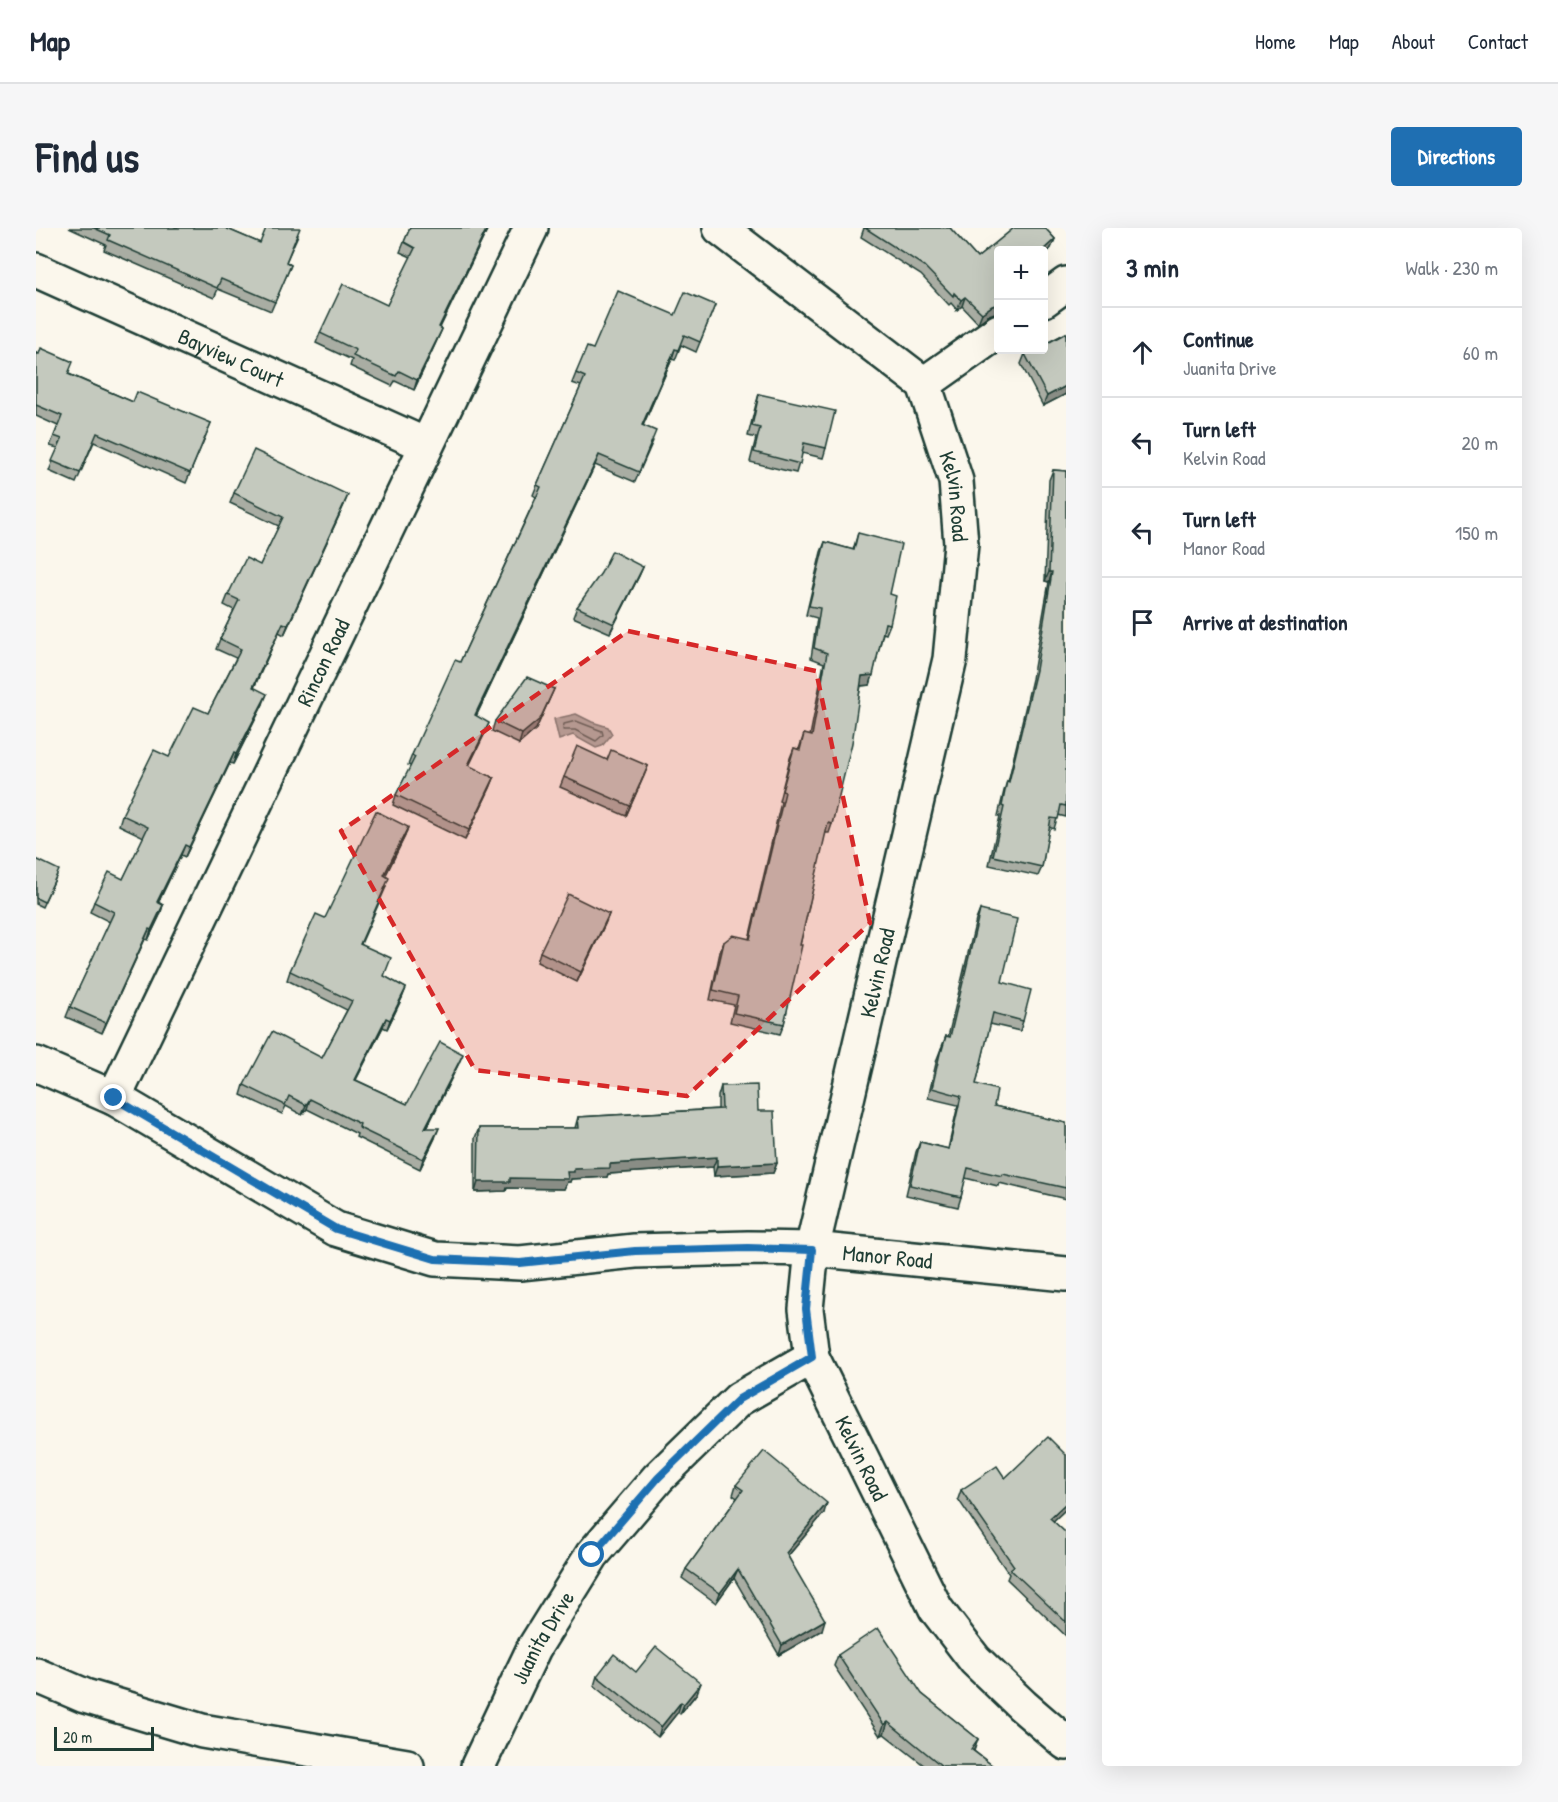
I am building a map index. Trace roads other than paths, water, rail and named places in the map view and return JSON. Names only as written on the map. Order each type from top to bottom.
[{"type":"street","name":"Rincon Road","points":[[114,1098],[531,228]]},
{"type":"street","points":[[720,228],[924,384],[994,335]]},
{"type":"street","name":"Bayview Court","points":[[36,270],[426,446]]},
{"type":"street","points":[[1048,297],[1066,284]]},
{"type":"street","name":"Kelvin Road","points":[[924,384],[956,481],[961,544],[950,658],[812,1250],[806,1309],[812,1357],[936,1609],[975,1660],[1023,1707],[1066,1743]]},
{"type":"street","name":"Manor Road","points":[[36,1064],[114,1098],[336,1229],[435,1259],[520,1263],[635,1251],[748,1248],[812,1250],[1066,1274]]},
{"type":"street","name":"Juanita Drive","points":[[478,1766],[534,1648],[592,1555],[658,1478],[739,1399],[812,1357]]},
{"type":"street","points":[[36,1675],[85,1696],[201,1731],[407,1766]]},
{"type":"water","points":[[576,714],[608,727],[612,734],[602,746],[596,748],[573,735],[559,740],[554,719]]}]
